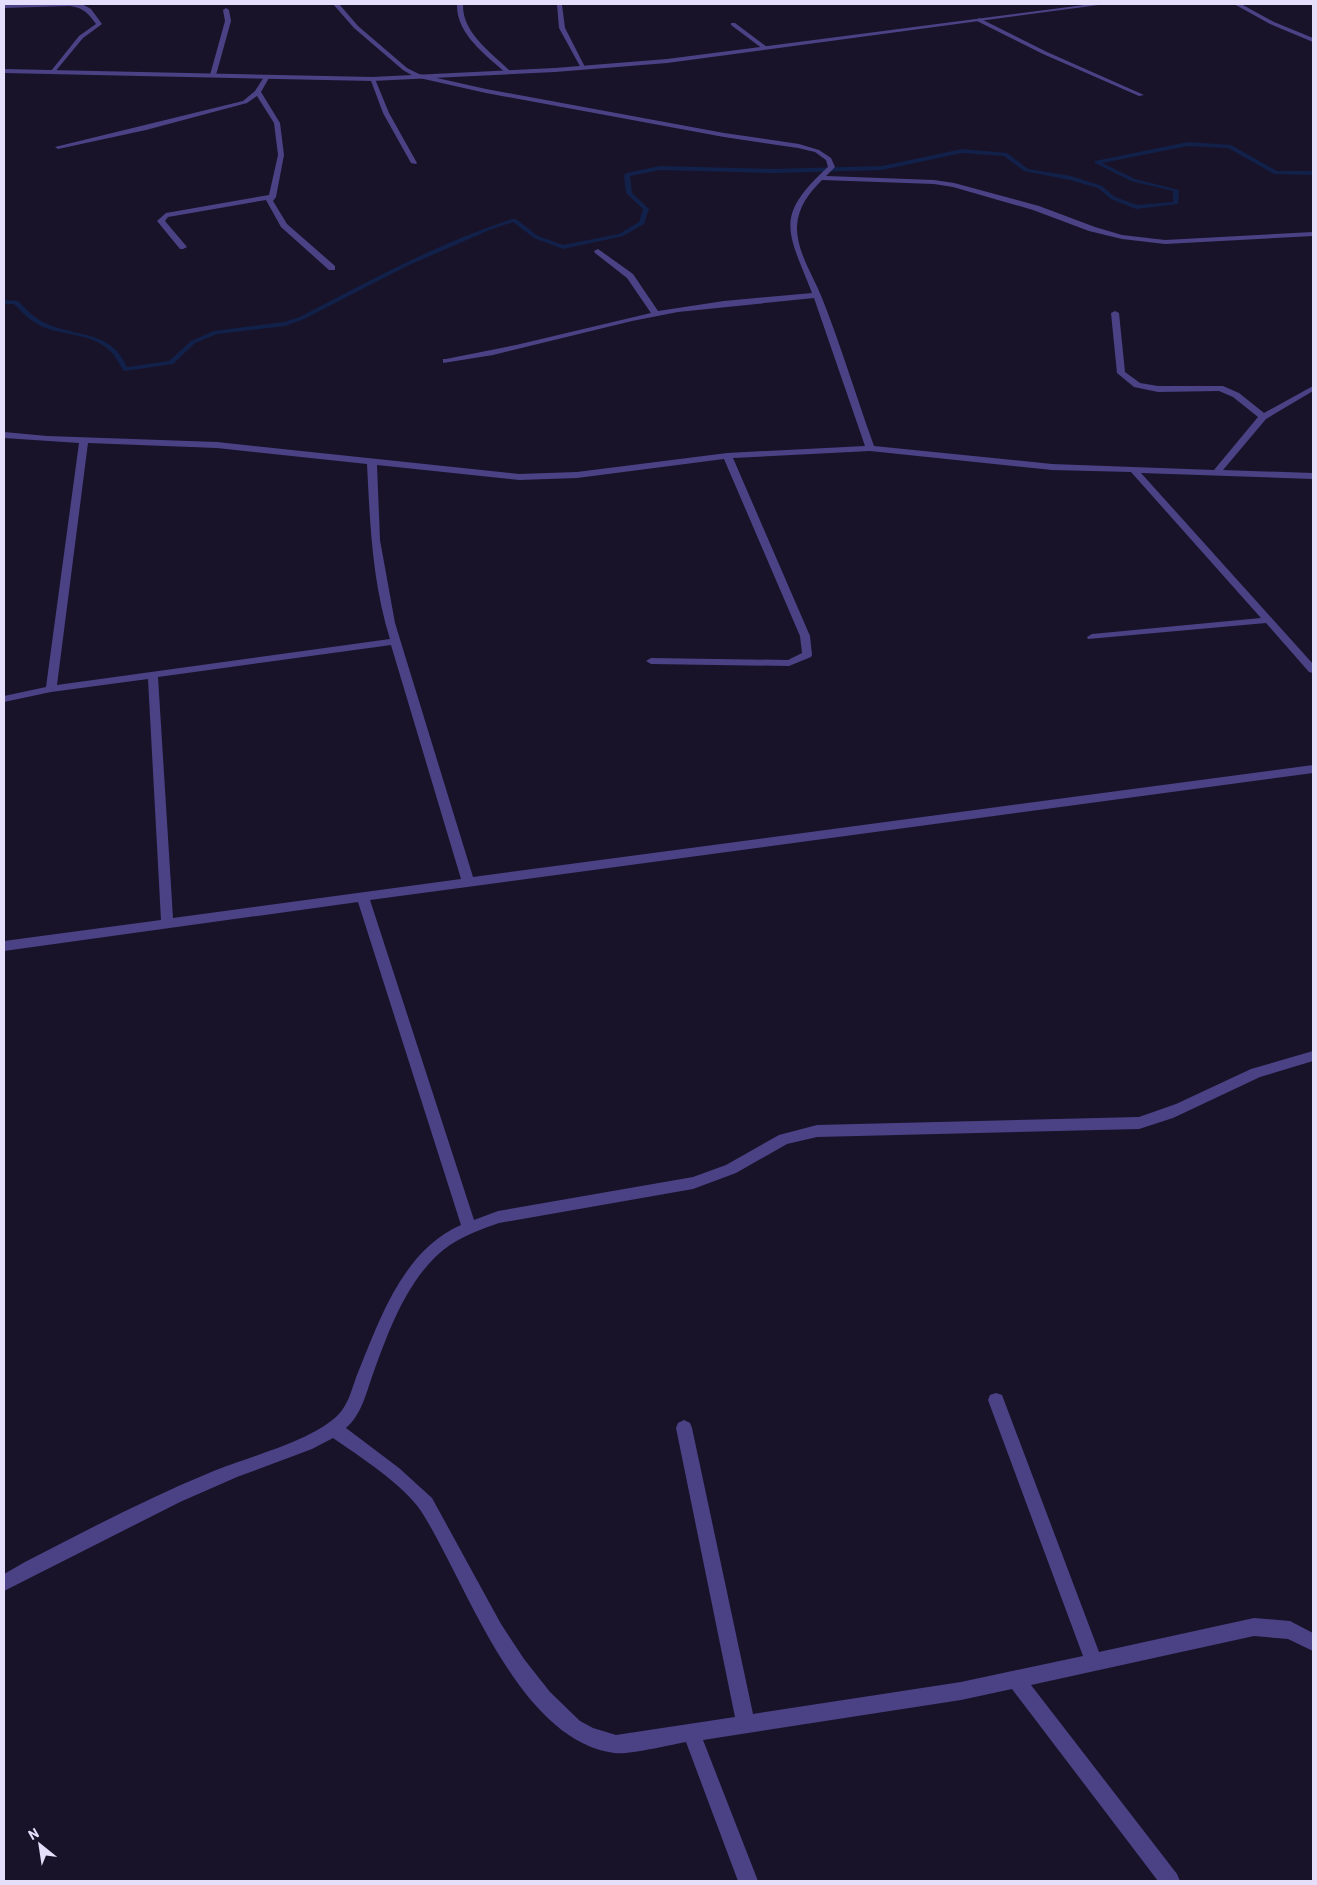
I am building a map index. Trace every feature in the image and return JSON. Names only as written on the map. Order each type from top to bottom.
[{"type":"street","points":[[4,6],[70,4],[89,10],[99,24],[81,37],[54,71]]},
{"type":"street","points":[[336,4],[356,27],[394,61],[417,76],[505,95],[724,135],[799,146],[817,151],[829,159],[832,167],[800,200],[794,219],[795,240],[817,295],[870,448]]},
{"type":"street","points":[[460,4],[460,16],[466,28],[508,72]]},
{"type":"street","points":[[4,70],[266,78],[372,79],[584,68],[667,61],[1103,4]]},
{"type":"street","points":[[1237,4],[1272,24],[1313,40]]},
{"type":"street","points":[[559,5],[562,28],[584,68]]},
{"type":"street","points":[[212,75],[228,21],[226,10]]},
{"type":"street","points":[[979,20],[1045,53],[1141,95]]},
{"type":"street","points":[[733,24],[765,48]]},
{"type":"street","points":[[58,147],[146,128],[245,102],[258,92],[266,78]]},
{"type":"street","points":[[372,79],[386,113],[414,163]]},
{"type":"street","points":[[258,92],[277,123],[281,155],[272,197],[269,201],[284,225],[332,268]]},
{"type":"street","points":[[820,178],[954,185],[1036,208],[1092,229],[1122,237],[1165,242],[1313,234]]},
{"type":"street","points":[[183,247],[161,221],[166,215],[272,197]]},
{"type":"street","points":[[598,251],[630,276],[656,314]]},
{"type":"street","points":[[446,361],[504,351],[656,314],[733,302],[817,295]]},
{"type":"street","points":[[1115,314],[1121,374],[1137,385],[1158,388],[1220,388],[1236,395],[1262,417]]},
{"type":"street","points":[[1216,473],[1262,417],[1313,388]]},
{"type":"street","points":[[4,435],[216,445],[518,477],[586,474],[727,456],[870,448],[1052,467],[1313,476]]},
{"type":"street","points":[[51,689],[84,440]]},
{"type":"street","points":[[651,661],[789,663],[807,655],[805,636],[727,456]]},
{"type":"street","points":[[372,463],[375,540],[395,641],[468,882]]},
{"type":"street","points":[[1133,469],[1313,670]]},
{"type":"street","points":[[1092,637],[1268,620]]},
{"type":"street","points":[[4,698],[51,689],[395,641]]},
{"type":"street","points":[[153,675],[167,923]]},
{"type":"street","points":[[4,946],[1313,769]]},
{"type":"street","points":[[363,897],[470,1228]]},
{"type":"street","points":[[4,1583],[126,1519],[199,1484],[311,1441],[334,1429],[344,1420],[356,1402],[365,1374],[406,1282],[425,1259],[444,1242],[470,1228],[498,1217],[693,1183],[731,1169],[784,1140],[818,1131],[1030,1127],[1147,1121],[1163,1118],[1247,1076],[1280,1064],[1313,1056]]},
{"type":"street","points":[[996,1400],[1094,1662]]},
{"type":"street","points":[[684,1428],[746,1724]]},
{"type":"street","points":[[334,1429],[388,1467],[409,1485],[426,1504],[510,1655],[524,1676],[548,1704],[575,1728],[594,1738],[616,1744],[961,1691],[1254,1627],[1290,1630],[1313,1642]]},
{"type":"street","points":[[1016,1679],[1170,1881]]},
{"type":"street","points":[[691,1732],[748,1881]]},
{"type":"waterway","points":[[4,302],[16,302],[38,322],[93,338],[103,343],[120,358],[125,369],[171,363],[193,342],[216,332],[285,324],[302,318],[405,265],[490,228],[514,220],[536,237],[563,247],[621,235],[642,223],[646,209],[629,193],[627,175],[660,168],[775,171],[882,168],[962,151],[1005,154],[1026,170],[1071,178],[1100,187],[1113,198],[1136,207],[1176,203],[1176,190],[1133,180],[1097,162],[1188,144],[1229,146],[1276,173],[1313,173]]}]
